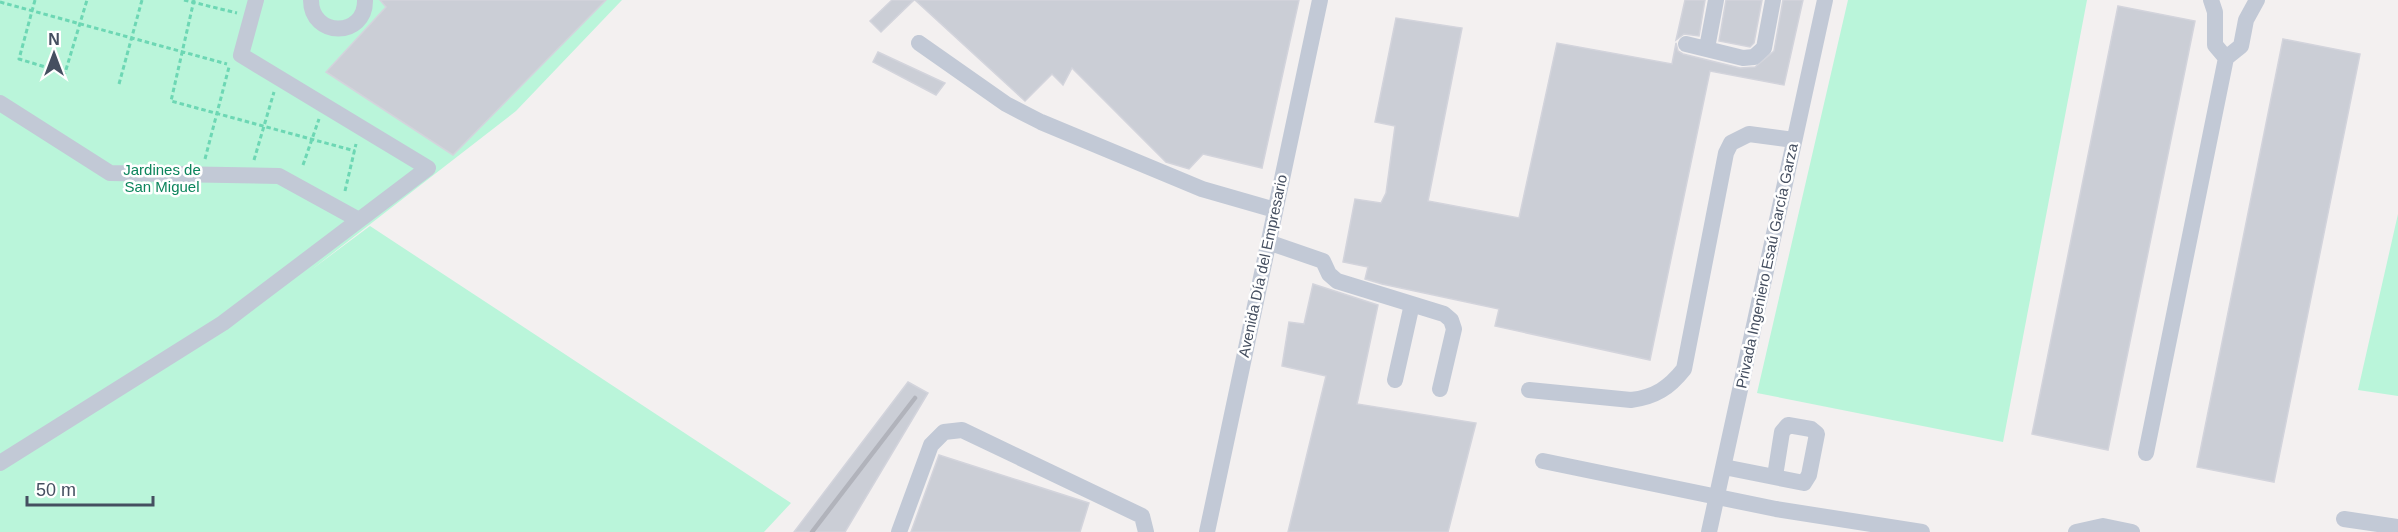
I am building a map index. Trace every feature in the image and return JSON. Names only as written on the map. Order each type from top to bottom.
[{"type":"street","points":[[0,463],[223,323],[428,168],[241,55],[256,0]]},
{"type":"street","points":[[311,0],[316,20],[323,26],[341,30],[357,22],[362,15],[365,0]]},
{"type":"street","name":"Avenida Día del Empresario","points":[[1207,532],[1320,0]]},
{"type":"street","points":[[1707,48],[1716,0]]},
{"type":"street","points":[[1686,45],[1743,58],[1755,57],[1764,48],[1773,0]]},
{"type":"street","name":"Privada Ingeniero Esaú García Garza","points":[[1709,532],[1825,0]]},
{"type":"street","points":[[2211,0],[2215,12],[2215,45],[2226,58]]},
{"type":"street","points":[[2146,453],[2226,58],[2241,46],[2246,20],[2257,0]]},
{"type":"street","points":[[919,43],[1006,104],[1041,122],[1202,189],[1275,210]]},
{"type":"street","points":[[0,103],[110,173],[279,176],[359,220]]},
{"type":"street","points":[[1528,390],[1631,400],[1647,398],[1672,384],[1684,369],[1726,153],[1731,142],[1749,134],[1794,140]]},
{"type":"street","points":[[1268,242],[1323,261],[1329,274],[1337,281],[1444,314],[1451,320],[1454,329],[1440,388]]},
{"type":"street","points":[[1395,381],[1412,304]]},
{"type":"street","points":[[899,532],[931,445],[944,432],[962,430],[1142,516],[1146,532]]},
{"type":"street","points":[[1543,461],[1718,495],[1776,509],[1922,532]]},
{"type":"street","points":[[1724,467],[1775,476]]},
{"type":"street","points":[[2344,519],[2398,526]]},
{"type":"street","points":[[2076,532],[2103,526],[2132,532]]},
{"type":"path","points":[[36,0],[20,59],[65,73],[87,0]]},
{"type":"path","points":[[119,84],[142,0]]},
{"type":"path","points":[[183,0],[243,15]]},
{"type":"path","points":[[194,1],[171,101],[355,151]]},
{"type":"path","points":[[0,2],[230,65]]},
{"type":"path","points":[[205,159],[232,55]]},
{"type":"path","points":[[254,160],[275,88]]},
{"type":"path","points":[[303,165],[320,114]]},
{"type":"path","points":[[345,190],[358,136]]},
{"type":"green space","name":"Jardines de San Miguel","points":[[0,0],[622,0],[516,111],[311,270],[370,226],[791,503],[764,532],[0,532]]},
{"type":"green space","points":[[1848,0],[2087,0],[2003,442],[1757,393]]},
{"type":"green space","points":[[2398,214],[2398,396],[2358,390]]},
{"type":"building","points":[[380,0],[606,0],[453,155],[326,72],[386,7]]},
{"type":"building","points":[[892,0],[914,0],[881,32],[870,21]]},
{"type":"building","points":[[915,0],[1299,0],[1262,168],[1203,154],[1189,169],[1166,162],[1072,68],[1063,85],[1052,74],[1025,101]]},
{"type":"building","points":[[1685,0],[1705,0],[1699,36],[1684,34],[1676,40]]},
{"type":"building","points":[[1726,0],[1762,0],[1754,43],[1750,47],[1719,41]]},
{"type":"building","points":[[1783,0],[1803,0],[1784,85],[1710,71],[1650,360],[1495,326],[1499,309],[1365,279],[1368,267],[1343,262],[1355,199],[1381,203],[1386,193],[1395,126],[1375,122],[1396,18],[1462,28],[1428,201],[1519,218],[1557,43],[1672,64],[1676,43],[1678,51],[1683,54],[1740,68],[1755,67],[1774,51]]},
{"type":"building","points":[[2118,6],[2195,21],[2108,450],[2032,434]]},
{"type":"building","points":[[2283,39],[2360,54],[2274,482],[2197,467]]},
{"type":"building","points":[[878,52],[945,83],[936,95],[873,62]]},
{"type":"building","points":[[1313,284],[1378,305],[1357,404],[1476,423],[1448,532],[1288,532],[1326,376],[1282,366],[1289,322],[1304,324]]},
{"type":"building","points":[[908,382],[928,393],[845,532],[794,532]]},
{"type":"building","points":[[939,455],[1089,503],[1080,532],[911,532]]},
{"type":"railway","points":[[812,532],[915,398]]}]
